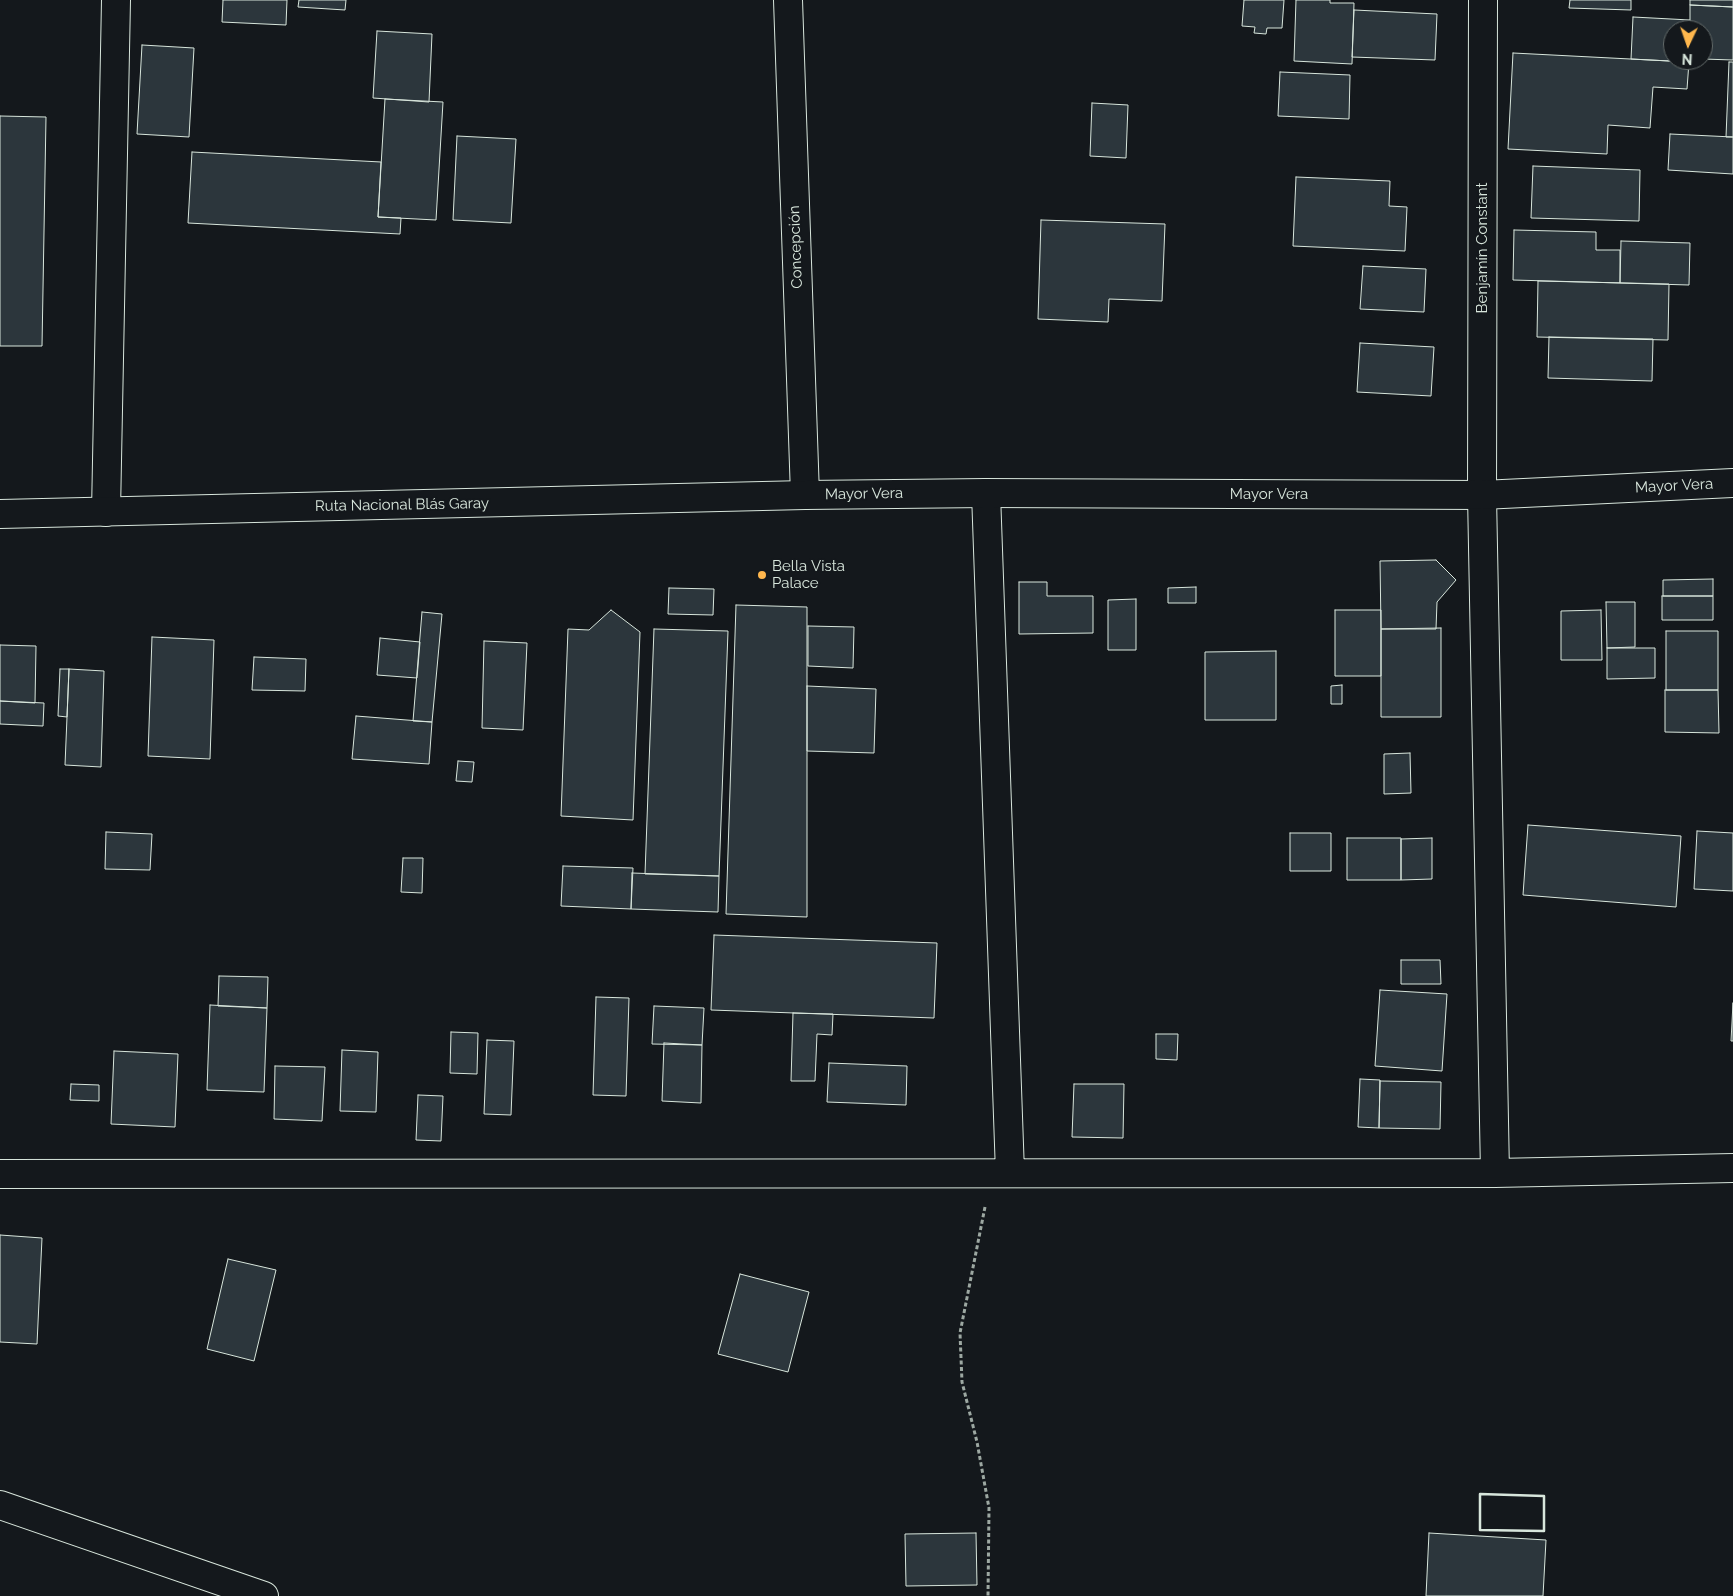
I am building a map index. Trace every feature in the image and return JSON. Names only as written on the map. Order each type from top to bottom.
[{"type":"main road","points":[[106,512],[116,0]]},
{"type":"main road","name":"Concepción","points":[[788,0],[805,495]]},
{"type":"main road","name":"Benjamín Constant","points":[[1483,0],[1482,495],[1495,1173]]},
{"type":"main road","name":"Mayor Vera","points":[[805,495],[986,493],[1482,495],[1733,483]]},
{"type":"main road","points":[[986,493],[1001,1173]]},
{"type":"main road","name":"Ruta Nacional Blás Garay","points":[[0,514],[805,495]]},
{"type":"main road","points":[[0,1174],[1495,1173],[1733,1168]]},
{"type":"main road","points":[[0,1505],[264,1596]]},
{"type":"path","points":[[988,1596],[989,1508],[977,1442],[962,1382],[960,1333],[1001,1173]]},
{"type":"building","points":[[223,0],[287,0],[286,25],[222,22]]},
{"type":"building","points":[[299,0],[346,0],[345,10],[298,7]]},
{"type":"building","points":[[1244,0],[1284,0],[1282,28],[1267,28],[1266,34],[1254,33],[1255,27],[1242,26]]},
{"type":"building","points":[[1296,0],[1330,0],[1330,3],[1354,3],[1352,64],[1294,61]]},
{"type":"building","points":[[1570,0],[1631,0],[1631,10],[1569,8]]},
{"type":"building","points":[[1690,0],[1733,0],[1733,7],[1690,5]]},
{"type":"building","points":[[1690,5],[1733,7],[1733,60],[1713,59],[1713,20],[1690,20]]},
{"type":"building","points":[[1354,10],[1437,14],[1435,60],[1352,57]]},
{"type":"building","points":[[1633,17],[1690,20],[1663,20],[1663,61],[1631,59]]},
{"type":"building","points":[[377,31],[432,34],[429,102],[373,98]]},
{"type":"building","points":[[142,45],[194,48],[189,137],[137,134]]},
{"type":"building","points":[[1513,53],[1663,61],[1663,70],[1688,70],[1687,89],[1653,87],[1650,128],[1608,125],[1607,154],[1508,149]]},
{"type":"building","points":[[1729,62],[1733,62],[1733,137],[1726,137]]},
{"type":"building","points":[[1280,72],[1350,75],[1349,119],[1278,116]]},
{"type":"building","points":[[385,99],[443,102],[436,220],[378,217]]},
{"type":"building","points":[[1092,103],[1128,105],[1126,158],[1090,156]]},
{"type":"building","points":[[0,116],[46,117],[42,346],[0,346]]},
{"type":"building","points":[[1670,134],[1733,137],[1733,174],[1668,170]]},
{"type":"building","points":[[457,136],[516,139],[511,223],[453,220]]},
{"type":"building","points":[[192,152],[381,162],[378,217],[401,218],[400,234],[188,223]]},
{"type":"building","points":[[1533,166],[1640,170],[1639,221],[1531,218]]},
{"type":"building","points":[[1296,177],[1390,181],[1389,206],[1407,207],[1405,251],[1293,246]]},
{"type":"building","points":[[1041,220],[1165,224],[1162,301],[1109,299],[1108,322],[1038,319]]},
{"type":"building","points":[[1514,230],[1596,232],[1596,250],[1620,250],[1620,283],[1513,280]]},
{"type":"building","points":[[1621,241],[1690,243],[1689,285],[1620,283]]},
{"type":"building","points":[[1363,266],[1426,269],[1424,312],[1360,309]]},
{"type":"building","points":[[1538,281],[1669,284],[1668,340],[1537,337]]},
{"type":"building","points":[[1549,337],[1653,339],[1652,381],[1548,378]]},
{"type":"building","points":[[1360,343],[1434,347],[1431,396],[1357,392]]},
{"type":"building","points":[[1436,560],[1456,580],[1437,602],[1436,629],[1381,629],[1380,561]]},
{"type":"building","points":[[1713,579],[1713,596],[1663,596],[1663,580]]},
{"type":"building","points":[[1019,582],[1047,582],[1047,596],[1093,596],[1093,633],[1019,634]]},
{"type":"building","points":[[1196,587],[1196,603],[1168,603],[1168,588]]},
{"type":"building","points":[[669,588],[714,589],[713,615],[668,614]]},
{"type":"building","points":[[1662,596],[1713,596],[1713,620],[1662,620]]},
{"type":"building","points":[[1136,599],[1136,650],[1108,650],[1108,600]]},
{"type":"building","points":[[1606,602],[1635,602],[1635,647],[1607,648]]},
{"type":"building","points":[[736,605],[807,607],[807,917],[726,914]]},
{"type":"building","points":[[611,610],[640,632],[633,820],[561,816],[568,629],[589,630]]},
{"type":"building","points":[[1335,610],[1381,610],[1381,676],[1335,676]]},
{"type":"building","points":[[1601,610],[1602,660],[1561,660],[1561,611]]},
{"type":"building","points":[[422,612],[442,614],[432,722],[413,721]]},
{"type":"building","points":[[808,626],[854,627],[853,668],[808,666]]},
{"type":"building","points":[[1441,628],[1441,717],[1381,717],[1381,629]]},
{"type":"building","points":[[654,629],[728,631],[719,876],[645,874]]},
{"type":"building","points":[[1666,631],[1718,631],[1718,690],[1666,690]]},
{"type":"building","points":[[152,637],[214,640],[210,759],[148,756]]},
{"type":"building","points":[[380,638],[420,642],[417,678],[377,675]]},
{"type":"building","points":[[484,641],[527,643],[523,730],[482,728]]},
{"type":"building","points":[[0,645],[36,646],[35,703],[0,701]]},
{"type":"building","points":[[1607,648],[1655,648],[1655,678],[1607,679]]},
{"type":"building","points":[[1276,651],[1276,720],[1205,720],[1205,652]]},
{"type":"building","points":[[254,657],[306,659],[305,691],[252,690]]},
{"type":"building","points":[[60,669],[69,669],[67,717],[58,716]]},
{"type":"building","points":[[69,669],[104,671],[101,767],[65,765]]},
{"type":"building","points":[[1342,685],[1342,704],[1331,704],[1331,686]]},
{"type":"building","points":[[807,686],[876,689],[874,753],[807,751]]},
{"type":"building","points":[[1665,690],[1718,690],[1719,733],[1665,732]]},
{"type":"building","points":[[0,701],[44,703],[43,726],[0,724]]},
{"type":"building","points":[[356,716],[432,722],[429,764],[352,759]]},
{"type":"building","points":[[1410,753],[1411,793],[1384,794],[1384,754]]},
{"type":"building","points":[[458,761],[474,762],[472,782],[456,781]]},
{"type":"building","points":[[1528,825],[1681,836],[1676,907],[1523,895]]},
{"type":"building","points":[[1697,831],[1733,833],[1733,891],[1694,889]]},
{"type":"building","points":[[106,832],[152,834],[150,870],[105,869]]},
{"type":"building","points":[[1290,833],[1331,833],[1331,871],[1290,871]]},
{"type":"building","points":[[1347,838],[1401,838],[1401,880],[1347,880]]},
{"type":"building","points":[[1432,838],[1432,879],[1401,880],[1401,839]]},
{"type":"building","points":[[403,858],[423,858],[422,893],[401,892]]},
{"type":"building","points":[[563,866],[633,868],[631,909],[561,906]]},
{"type":"building","points":[[632,873],[719,876],[718,912],[631,909]]},
{"type":"building","points":[[714,935],[937,943],[934,1018],[711,1010]]},
{"type":"building","points":[[1401,960],[1440,960],[1441,984],[1401,984]]},
{"type":"building","points":[[219,976],[268,977],[267,1008],[218,1006]]},
{"type":"building","points":[[1380,990],[1447,994],[1442,1071],[1375,1066]]},
{"type":"building","points":[[596,997],[629,998],[626,1096],[593,1095]]},
{"type":"building","points":[[1733,1003],[1733,1041],[1731,1041]]},
{"type":"building","points":[[210,1005],[267,1008],[264,1092],[207,1090]]},
{"type":"building","points":[[654,1006],[704,1008],[702,1045],[652,1044]]},
{"type":"building","points":[[793,1013],[833,1014],[832,1035],[817,1034],[815,1081],[791,1081]]},
{"type":"building","points":[[451,1032],[478,1033],[477,1074],[450,1073]]},
{"type":"building","points":[[1156,1034],[1178,1034],[1177,1060],[1156,1059]]},
{"type":"building","points":[[487,1040],[514,1041],[511,1115],[484,1114]]},
{"type":"building","points":[[664,1043],[702,1045],[701,1103],[662,1101]]},
{"type":"building","points":[[342,1050],[378,1052],[376,1112],[340,1111]]},
{"type":"building","points":[[114,1051],[178,1054],[175,1127],[111,1124]]},
{"type":"building","points":[[829,1063],[907,1066],[906,1105],[827,1102]]},
{"type":"building","points":[[275,1066],[325,1067],[322,1121],[274,1119]]},
{"type":"building","points":[[1360,1079],[1380,1080],[1379,1128],[1358,1127]]},
{"type":"building","points":[[1380,1081],[1441,1082],[1440,1129],[1379,1128]]},
{"type":"building","points":[[71,1084],[99,1085],[99,1101],[70,1100]]},
{"type":"building","points":[[1074,1084],[1124,1084],[1123,1138],[1072,1137]]},
{"type":"building","points":[[418,1095],[443,1096],[441,1141],[416,1140]]},
{"type":"building","points":[[0,1235],[42,1238],[37,1344],[0,1342]]},
{"type":"building","points":[[228,1259],[276,1270],[254,1361],[207,1349]]},
{"type":"building","points":[[740,1274],[809,1292],[788,1372],[718,1354]]},
{"type":"building","points":[[976,1533],[977,1585],[906,1586],[905,1534]]},
{"type":"building","points":[[1429,1533],[1546,1540],[1543,1596],[1426,1596]]},
{"type":"wall","points":[[1480,1494],[1544,1496],[1544,1531],[1480,1530],[1480,1494]]},
{"type":"place","name":"Bella Vista Palace","points":[[762,575]]}]
